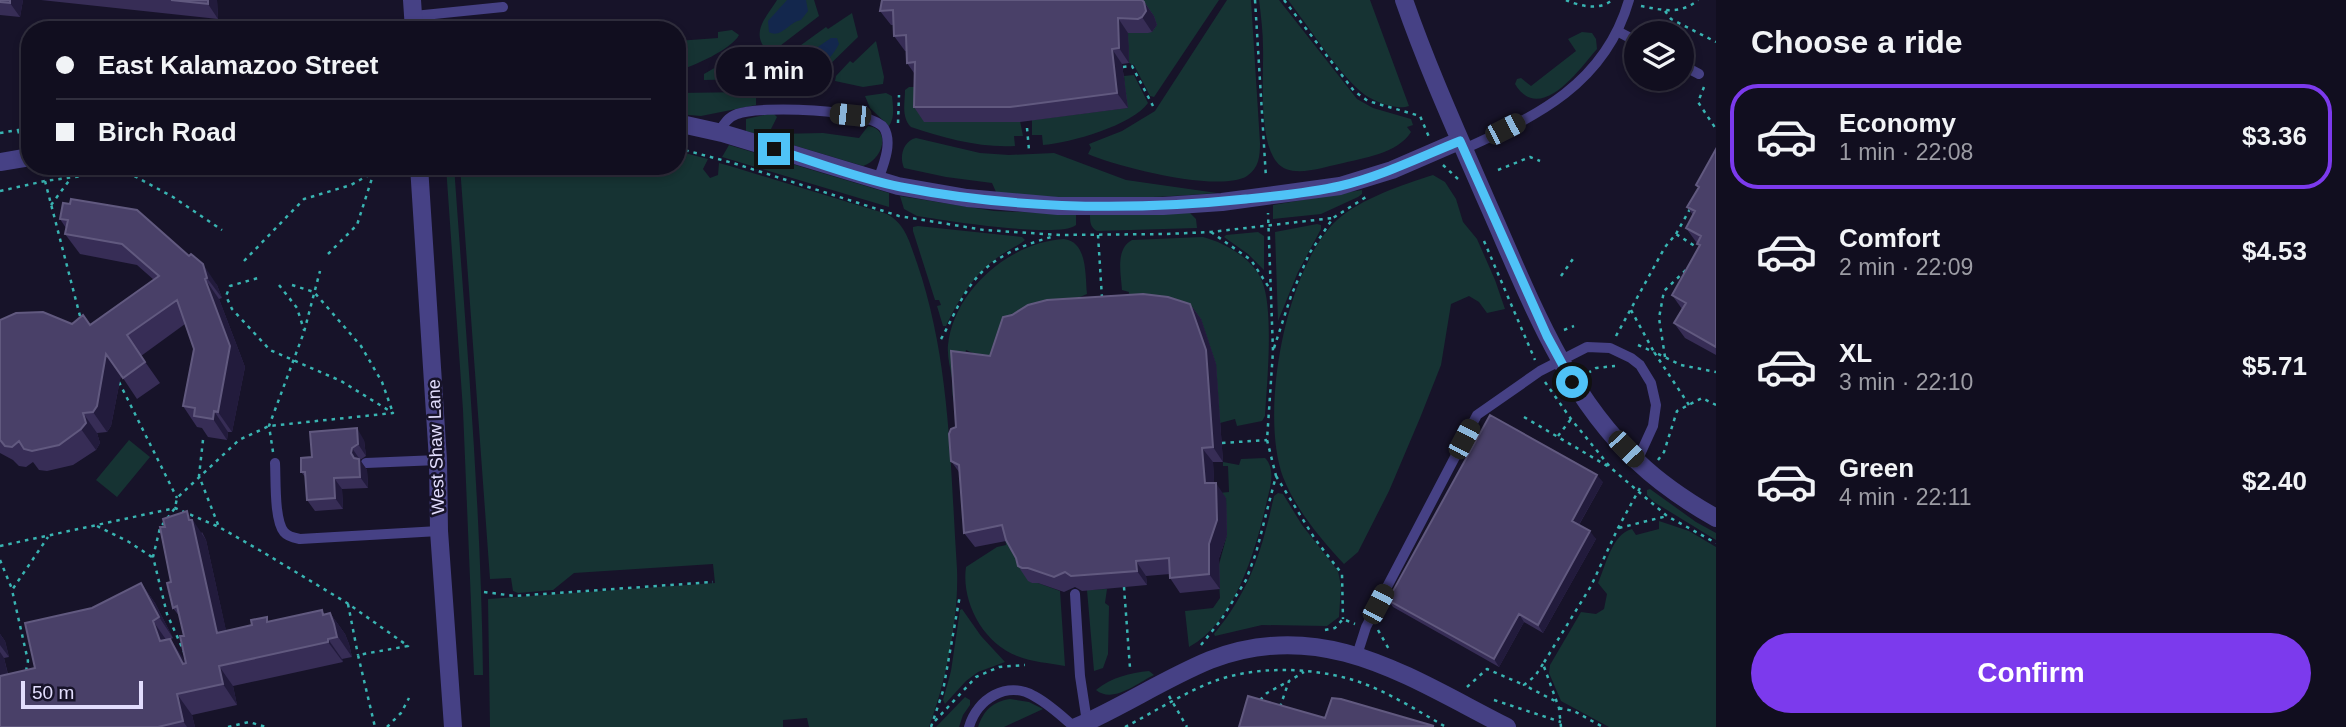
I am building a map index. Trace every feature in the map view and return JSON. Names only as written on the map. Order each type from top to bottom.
[{"type":"street","points":[[1404,0],[1434,83],[1559,360],[1572,382],[1607,429],[1643,467],[1679,496],[1716,518]]},
{"type":"street","points":[[686,125],[719,132],[898,187],[967,198],[1058,206],[1163,206],[1267,197],[1340,186],[1462,145]]},
{"type":"street","points":[[0,162],[21,158]]},
{"type":"street","name":"West Shaw Lane","points":[[420,175],[438,460],[439,531],[453,727]]},
{"type":"street","points":[[1079,725],[1194,667],[1233,653],[1294,645],[1357,654],[1398,670],[1507,727]]},
{"type":"lane","points":[[1462,145],[1555,103],[1579,84],[1618,31],[1628,1]]},
{"type":"lane","points":[[413,15],[503,7]]},
{"type":"lane","points":[[1618,31],[1624,34]]},
{"type":"lane","points":[[1694,71],[1699,74]]},
{"type":"lane","points":[[719,132],[734,115],[758,109],[801,110],[867,118],[880,124],[887,138],[878,180]]},
{"type":"lane","points":[[1357,654],[1366,627],[1476,415],[1559,360],[1587,347],[1598,346],[1621,352],[1636,361],[1651,383],[1656,405],[1643,467]]},
{"type":"lane","points":[[366,463],[438,460]]},
{"type":"lane","points":[[275,463],[279,521],[284,532],[292,537],[300,539],[439,531]]},
{"type":"lane","points":[[1075,594],[1080,676],[1079,725]]},
{"type":"lane","points":[[969,727],[972,716],[993,694],[1018,690],[1032,694],[1079,725]]},
{"type":"path","points":[[1255,0],[1273,351],[1267,440],[1276,476],[1315,538],[1342,574],[1343,619]]},
{"type":"path","points":[[1284,0],[1354,91],[1368,101],[1420,116]]},
{"type":"path","points":[[1566,0],[1580,7],[1607,4],[1612,0]]},
{"type":"path","points":[[1628,1],[1665,11],[1680,9],[1698,0]]},
{"type":"path","points":[[1665,11],[1671,19],[1716,42]]},
{"type":"path","points":[[1123,67],[1132,66],[1153,106]]},
{"type":"path","points":[[1705,85],[1698,102],[1716,129]]},
{"type":"path","points":[[897,131],[899,95]]},
{"type":"path","points":[[1027,128],[1029,150]]},
{"type":"path","points":[[0,133],[21,130]]},
{"type":"path","points":[[1498,170],[1530,157],[1540,161]]},
{"type":"path","points":[[1435,168],[1446,169]]},
{"type":"path","points":[[0,191],[91,175]]},
{"type":"path","points":[[134,175],[222,230]]},
{"type":"path","points":[[244,261],[304,200],[351,186],[369,175]]},
{"type":"path","points":[[328,254],[357,225],[373,175]]},
{"type":"path","points":[[51,205],[71,178]]},
{"type":"path","points":[[45,181],[82,324]]},
{"type":"path","points":[[1273,351],[1291,296],[1309,254],[1333,218],[1373,193]]},
{"type":"path","points":[[1616,336],[1665,247],[1676,234],[1689,210]]},
{"type":"path","points":[[1211,232],[1251,260],[1270,289]]},
{"type":"path","points":[[1098,234],[1102,299]]},
{"type":"path","points":[[1676,234],[1701,250],[1694,259]]},
{"type":"path","points":[[941,339],[974,281],[992,264],[1025,244],[1060,235]]},
{"type":"path","points":[[1560,276],[1575,256]]},
{"type":"path","points":[[1665,357],[1659,318],[1664,291],[1688,267]]},
{"type":"path","points":[[275,463],[269,426],[304,332],[320,271]]},
{"type":"path","points":[[258,278],[230,286],[226,296],[232,309],[270,350],[341,381],[393,413]]},
{"type":"path","points":[[279,285],[297,308],[304,332]]},
{"type":"path","points":[[292,285],[314,292],[362,346],[382,382],[393,413]]},
{"type":"path","points":[[1631,310],[1654,352],[1689,405]]},
{"type":"path","points":[[1629,342],[1681,365],[1716,372]]},
{"type":"path","points":[[1552,394],[1597,368],[1636,361],[1654,352]]},
{"type":"path","points":[[117,378],[177,498]]},
{"type":"path","points":[[1524,685],[1535,676],[1591,586],[1643,467],[1664,452],[1676,411],[1702,398],[1716,405]]},
{"type":"path","points":[[187,659],[166,614],[153,557],[160,528],[175,508],[177,498],[239,440],[269,426],[393,413]]},
{"type":"path","points":[[1524,417],[1611,468]]},
{"type":"path","points":[[1558,437],[1570,419]]},
{"type":"path","points":[[203,440],[199,476],[219,527]]},
{"type":"path","points":[[1222,443],[1267,440]]},
{"type":"path","points":[[1201,645],[1221,620],[1246,580],[1256,553],[1276,476]]},
{"type":"path","points":[[0,546],[175,508],[219,527],[348,603],[408,646],[359,655]]},
{"type":"path","points":[[1618,528],[1667,516]]},
{"type":"path","points":[[97,526],[129,541],[153,557]]},
{"type":"path","points":[[12,590],[49,536]]},
{"type":"path","points":[[0,560],[12,590],[28,661],[26,673]]},
{"type":"path","points":[[484,593],[515,596],[713,582]]},
{"type":"path","points":[[1125,587],[1130,668]]},
{"type":"path","points":[[932,725],[943,691],[960,595]]},
{"type":"path","points":[[348,603],[375,727]]},
{"type":"path","points":[[1543,664],[1559,708],[1561,727]]},
{"type":"path","points":[[932,725],[976,677],[999,667],[1026,665]]},
{"type":"path","points":[[1466,688],[1487,669],[1557,702]]},
{"type":"path","points":[[1125,727],[1213,682],[1250,672],[1304,672],[1350,679],[1384,693],[1447,727]]},
{"type":"path","points":[[1257,704],[1267,694],[1304,672]]},
{"type":"path","points":[[1277,716],[1289,681]]},
{"type":"path","points":[[387,727],[401,713],[409,698]]},
{"type":"path","points":[[1559,708],[1574,710],[1593,725],[1603,727]]},
{"type":"path","points":[[228,727],[249,722],[267,727]]},
{"type":"green space","points":[[777,0],[814,0],[819,16],[776,49],[767,51],[762,44],[760,31]]},
{"type":"green space","points":[[1144,0],[1219,0],[1154,97],[1150,96],[1134,65],[1129,63],[1125,21],[1132,5]]},
{"type":"green space","points":[[1227,0],[1251,0],[1260,153],[1251,173],[1234,180],[1192,180],[1144,171],[1088,154],[1091,148],[1089,144],[1122,131],[1155,111]]},
{"type":"green space","points":[[1259,0],[1279,0],[1357,99],[1373,108],[1411,119],[1413,125],[1407,127],[1411,132],[1405,139],[1379,154],[1313,170],[1292,171],[1276,162],[1266,133],[1264,114],[1263,42]]},
{"type":"green space","points":[[1288,0],[1370,0],[1409,106],[1383,104],[1359,90]]},
{"type":"green space","points":[[852,13],[858,37],[817,77],[812,78],[811,71],[784,66],[780,74],[775,70],[781,67],[779,61],[826,27],[828,29]]},
{"type":"green space","points":[[732,30],[739,35],[721,51],[686,67],[686,40],[718,38],[718,32]]},
{"type":"green space","points":[[1582,32],[1592,33],[1597,49],[1580,69],[1559,90],[1547,96],[1536,99],[1525,95],[1515,84],[1517,79],[1521,78],[1531,86],[1576,51],[1568,39]]},
{"type":"green space","points":[[876,41],[884,77],[883,84],[863,87],[835,81],[836,76],[850,61],[853,63]]},
{"type":"green space","points":[[746,54],[754,59],[755,65],[754,73],[747,79],[704,80],[704,74],[737,55]]},
{"type":"green space","points":[[1134,75],[1148,103],[1129,119],[1100,132],[1055,144],[1043,145],[1042,135],[1032,135],[1032,120],[1127,108],[1124,76]]},
{"type":"green space","points":[[909,87],[925,87],[1020,121],[1023,136],[1014,136],[1015,146],[975,144],[911,127],[904,110],[905,90]]},
{"type":"green space","points":[[751,92],[756,96],[756,105],[701,116],[686,115],[686,93]]},
{"type":"green space","points":[[886,93],[892,96],[893,104],[893,116],[889,126],[870,108],[865,96]]},
{"type":"green space","points":[[773,113],[777,117],[770,131],[776,134],[823,133],[859,138],[868,126],[880,133],[882,145],[876,158],[863,166],[746,131],[746,119]]},
{"type":"green space","points":[[916,138],[980,153],[1054,153],[1126,180],[1217,193],[1106,198],[996,192],[992,183],[904,168],[903,150],[908,142]]},
{"type":"green space","points":[[729,145],[889,193],[889,207],[722,157]]},
{"type":"green space","points":[[686,153],[708,159],[703,169],[710,178],[718,175],[719,163],[887,214],[899,223],[917,263],[937,338],[947,414],[957,569],[956,608],[950,649],[929,727],[809,727],[807,718],[783,720],[783,727],[490,727],[488,599],[715,583],[713,564],[574,573],[553,590],[518,593],[513,591],[511,578],[490,579],[461,175],[686,175]]},
{"type":"green space","points":[[447,175],[455,175],[476,484],[483,675],[474,675],[463,410]]},
{"type":"green space","points":[[1433,175],[1445,182],[1456,199],[1463,222],[1477,239],[1505,309],[1487,313],[1479,302],[1469,296],[1451,304],[1441,365],[1420,418],[1389,491],[1358,552],[1344,564],[1302,512],[1283,477],[1276,449],[1274,416],[1282,342],[1291,305],[1304,271],[1319,242],[1337,220],[1370,199]]},
{"type":"green space","points":[[1362,190],[1358,197],[1321,214],[1273,219],[1273,205]]},
{"type":"green space","points":[[900,196],[994,211],[1076,214],[1076,225],[1066,229],[1026,229],[917,216],[904,209]]},
{"type":"green space","points":[[1190,213],[1196,219],[1197,228],[1097,231],[1090,219],[1090,214]]},
{"type":"green space","points":[[1321,225],[1321,229],[1298,272],[1278,321],[1275,232]]},
{"type":"green space","points":[[913,227],[1022,237],[1025,240],[1001,255],[975,278],[946,326],[943,326],[937,306],[941,305],[939,300],[935,300],[913,231]]},
{"type":"green space","points":[[1258,232],[1264,236],[1264,270],[1248,254],[1224,237]]},
{"type":"green space","points":[[1203,237],[1238,253],[1258,273],[1262,281],[1268,309],[1269,347],[1265,416],[1262,421],[1237,426],[1235,419],[1220,423],[1216,364],[1201,319],[1127,311],[1129,292],[1122,290],[1120,270],[1121,256],[1127,244],[1132,240]]},
{"type":"green space","points":[[1064,239],[1077,246],[1084,261],[1087,294],[1080,297],[1084,314],[995,363],[966,350],[955,405],[948,345],[952,325],[961,306],[973,288],[1005,259],[1044,242]]},
{"type":"green space","points":[[129,440],[150,457],[117,497],[96,480]]},
{"type":"green space","points":[[1265,458],[1271,468],[1270,487],[1241,584],[1219,621],[1205,636],[1189,647],[1185,611],[1213,608],[1220,598],[1218,568],[1227,535],[1226,498],[1219,493],[1229,492],[1228,466],[1223,466],[1223,462],[1239,465],[1241,459]]},
{"type":"green space","points":[[1650,489],[1716,533],[1716,540],[1654,502],[1647,495],[1647,490]]},
{"type":"green space","points":[[1283,494],[1302,525],[1338,571],[1341,586],[1339,617],[1327,626],[1262,625],[1215,636],[1246,586],[1265,534],[1274,496]]},
{"type":"green space","points":[[1659,521],[1689,531],[1716,547],[1716,727],[1609,727],[1561,701],[1549,673],[1550,665],[1581,612],[1596,614],[1604,609],[1607,594],[1598,583],[1619,537],[1632,529],[1636,535],[1659,529]]},
{"type":"green space","points":[[1005,538],[1032,583],[1060,591],[1065,666],[1029,660],[1005,650],[994,642],[977,620],[967,594],[966,567],[997,547],[1006,545]]},
{"type":"green space","points":[[1107,589],[1105,603],[1109,606],[1108,654],[1103,668],[1094,671],[1087,590]]},
{"type":"green space","points":[[962,609],[981,636],[1005,662],[978,672],[945,704],[943,700]]},
{"type":"green space","points":[[1149,671],[1154,675],[1117,694],[1103,694],[1096,690],[1121,676]]},
{"type":"green space","points":[[965,697],[970,700],[970,705],[959,727],[936,727]]},
{"type":"green space","points":[[1010,699],[1029,702],[1043,709],[1004,727],[978,727],[990,708],[998,702]]},
{"type":"water","points":[[787,0],[806,0],[808,11],[801,20],[773,34],[769,32],[768,21]]},
{"type":"water","points":[[831,38],[837,38],[839,44],[830,58],[817,66],[806,65],[805,60],[809,53]]},
{"type":"building","points":[[171,0],[208,0],[208,4]]},
{"type":"building","points":[[882,0],[1142,0],[1146,11],[1138,19],[1118,18],[1119,48],[1112,49],[1117,93],[1010,107],[914,107],[915,62],[907,63],[906,35],[894,36],[893,10],[880,11]]},
{"type":"building","points":[[1716,149],[1716,347],[1674,323],[1686,303],[1672,295],[1700,245],[1697,244],[1701,236],[1686,228],[1695,211],[1687,207]]},
{"type":"building","points":[[71,199],[137,210],[189,256],[191,254],[203,264],[207,278],[205,279],[230,346],[218,412],[214,411],[213,419],[194,416],[195,408],[183,406],[194,349],[177,300],[127,335],[145,362],[123,378],[106,354],[97,406],[93,412],[83,413],[86,423],[81,429],[59,445],[32,451],[24,449],[19,441],[12,447],[5,446],[0,440],[0,320],[16,313],[43,312],[72,324],[83,315],[90,325],[159,276],[122,244],[65,234],[68,220],[60,219],[63,203],[70,204]]},
{"type":"building","points":[[1143,294],[1168,297],[1190,304],[1206,350],[1213,447],[1202,448],[1205,483],[1216,483],[1217,520],[1209,544],[1209,574],[1170,578],[1169,558],[1136,561],[1137,571],[1071,576],[1065,572],[1054,577],[1022,568],[1018,566],[1002,525],[964,533],[959,465],[951,461],[949,434],[951,429],[956,427],[951,351],[990,356],[1003,317],[1028,305],[1047,300]]},
{"type":"building","points":[[1490,415],[1597,475],[1572,521],[1590,531],[1538,625],[1519,614],[1494,659],[1388,600]]},
{"type":"building","points":[[357,428],[358,444],[352,448],[351,453],[354,458],[359,459],[360,477],[334,478],[335,498],[307,500],[301,458],[312,457],[310,432]]},
{"type":"building","points":[[187,511],[189,520],[192,520],[217,633],[252,625],[251,620],[267,617],[267,622],[322,610],[323,615],[330,613],[337,637],[328,639],[328,642],[219,666],[223,684],[177,694],[183,721],[158,727],[0,727],[0,676],[35,668],[25,623],[92,608],[141,583],[159,617],[153,621],[160,641],[170,639],[183,664],[186,663],[180,636],[184,636],[177,606],[173,608],[167,583],[171,582],[160,527],[165,527],[163,519]]},
{"type":"building","points":[[1248,696],[1325,718],[1332,698],[1341,699],[1434,726],[1239,727]]},
{"type":"route","points":[[774,149],[898,187],[967,198],[1058,206],[1163,206],[1267,197],[1340,186],[1392,170],[1460,141],[1547,336],[1572,382]]}]
